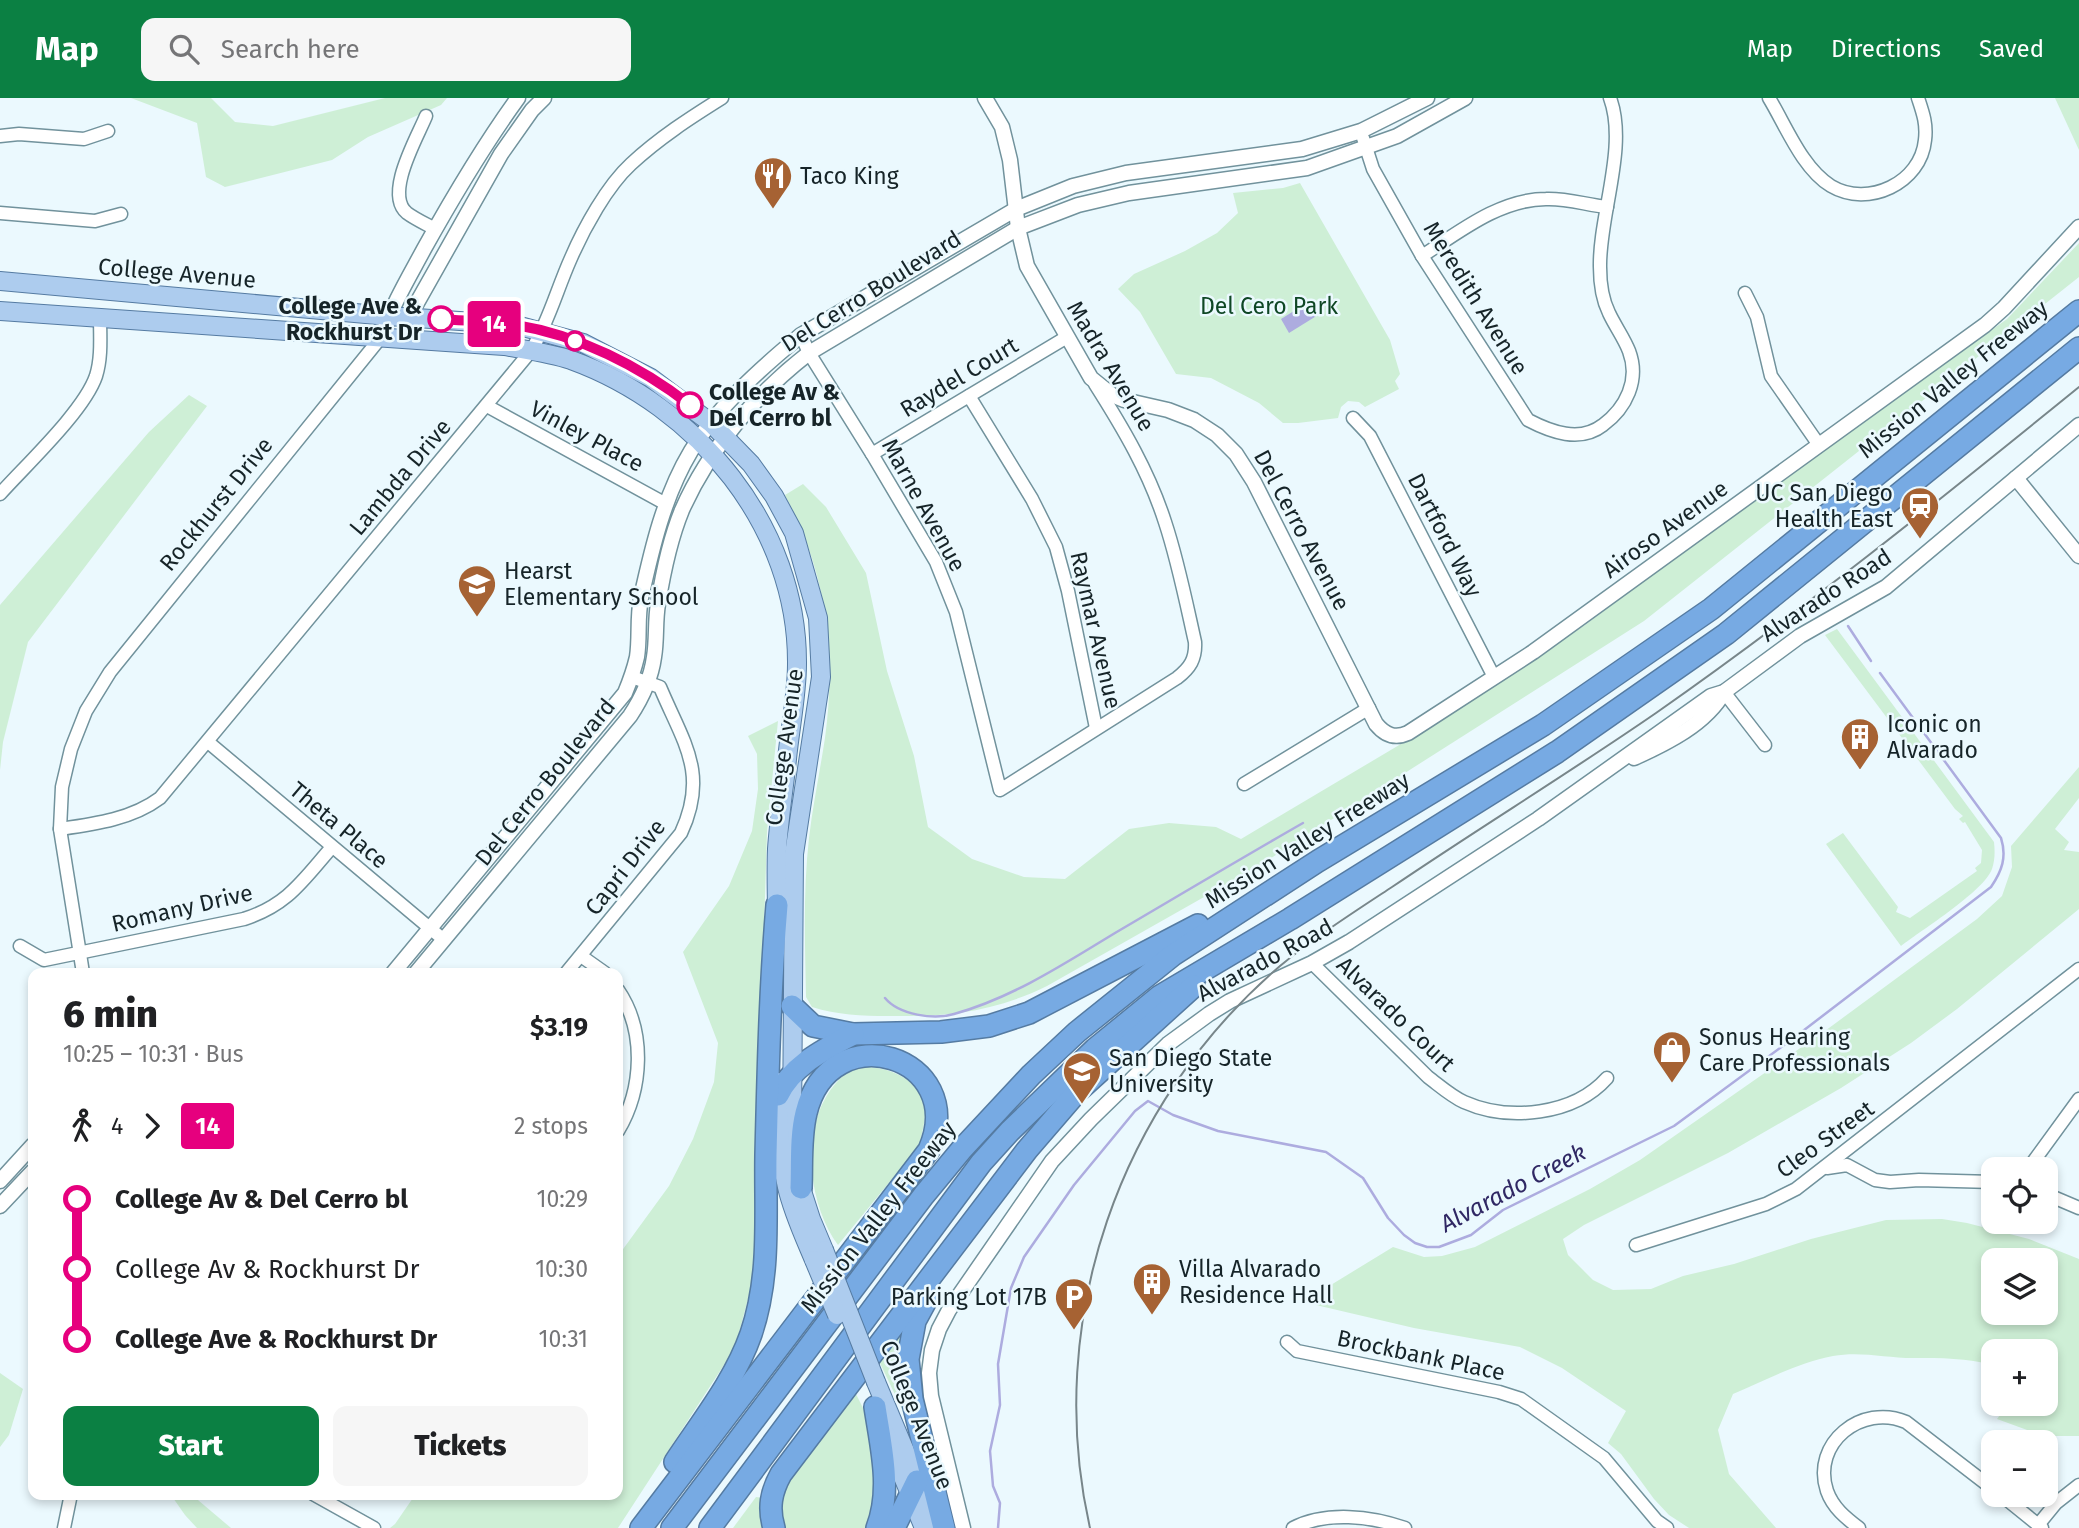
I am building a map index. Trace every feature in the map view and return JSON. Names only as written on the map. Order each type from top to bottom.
[{"type":"highway","name":"Mission Valley Freeway","points":[[672,1528],[924,1195],[1016,1090],[1077,1032],[1173,955],[1318,861],[1543,725],[1711,609],[2079,311]]},
{"type":"highway","name":"Mission Valley Freeway","points":[[710,1528],[981,1163],[1010,1131],[1095,1049],[1160,996],[1290,919],[1557,752],[1726,634],[2079,348]]},
{"type":"highway","points":[[792,1006],[813,1026],[853,1034],[941,1032],[989,1026],[1029,1013],[1318,861]]},
{"type":"highway","points":[[632,1528],[737,1364],[759,1307],[766,1252],[770,989],[777,905]]},
{"type":"highway","points":[[774,1528],[770,1515],[771,1499],[781,1474],[1027,1150],[1077,1092],[1230,954]]},
{"type":"highway","points":[[778,1095],[785,1080],[793,1072],[853,1034]]},
{"type":"highway","points":[[641,1528],[929,1150],[935,1137],[935,1102],[928,1085],[917,1071],[898,1060],[872,1055],[845,1061],[830,1070],[815,1090],[806,1114],[802,1188]]},
{"type":"highway","points":[[944,1528],[912,1399],[908,1359],[915,1321],[979,1212]]},
{"type":"highway","points":[[873,1393],[884,1482],[881,1516],[877,1528]]},
{"type":"highway","points":[[894,1528],[914,1490]]},
{"type":"main road","name":"College Avenue","points":[[0,281],[516,325],[583,343],[665,386],[727,437],[761,477],[794,533],[818,618],[820,687],[794,854],[792,1130],[802,1188],[819,1255],[914,1490],[924,1528]]},
{"type":"main road","name":"College Avenue","points":[[0,311],[382,336],[504,346],[531,351],[571,360],[627,386],[668,412],[714,456],[751,505],[770,538],[785,574],[794,618],[797,665],[777,848],[779,1141],[787,1189],[796,1219],[819,1255]]},
{"type":"main road","name":"College Avenue","points":[[873,1393],[914,1490],[937,1528]]},
{"type":"street","name":"Rockhurst Drive","points":[[82,968],[60,829],[62,787],[71,749],[86,710],[110,672],[382,336],[388,316],[435,229],[491,135],[518,98]]},
{"type":"street","points":[[409,317],[501,154],[531,110],[544,98]]},
{"type":"street","name":"Lambda Drive","points":[[60,829],[129,816],[160,798],[531,351],[542,332],[570,259],[594,213],[629,165],[678,125],[722,98]]},
{"type":"street","name":"Madra Avenue","points":[[985,98],[1002,127],[1010,160],[1018,228],[1027,265],[1148,477],[1175,552],[1195,642],[1193,660],[1177,678],[1096,728]]},
{"type":"street","name":"Del Cerro Boulevard","points":[[397,968],[616,705],[632,677],[637,655],[640,603],[654,542],[666,504],[684,464],[711,423],[773,358],[801,335],[1016,209],[1073,186],[1148,169],[1302,149],[1361,131],[1427,98]]},
{"type":"street","name":"Del Cerro Boulevard","points":[[420,968],[630,716],[648,682],[654,658],[658,605],[682,510],[727,437],[754,402],[784,372],[809,353],[1018,228],[1078,205],[1129,192],[1307,168],[1397,136],[1465,98]]},
{"type":"street","points":[[1422,256],[1496,211],[1518,202],[1547,199],[1606,207],[1616,135],[1615,111],[1610,98]]},
{"type":"street","points":[[1769,98],[1808,164],[1828,184],[1842,192],[1853,194],[1880,192],[1900,183],[1919,161],[1925,143],[1926,122],[1918,98]]},
{"type":"street","points":[[426,117],[398,184],[400,202],[405,212],[435,229]]},
{"type":"street","points":[[0,136],[19,134],[84,139],[108,131]]},
{"type":"street","name":"Meredith Avenue","points":[[1361,131],[1373,169],[1422,256],[1528,421],[1546,430],[1566,435],[1598,430],[1616,416],[1624,406],[1633,381],[1629,351],[1608,311],[1601,288],[1600,264],[1606,207]]},
{"type":"street","points":[[0,213],[95,221],[121,214]]},
{"type":"street","name":"Airoso Avenue","points":[[1390,735],[1401,736],[1408,733],[1589,612],[1985,324],[2004,308],[2079,227]]},
{"type":"street","points":[[1745,293],[1757,317],[1771,376],[1819,445]]},
{"type":"street","points":[[0,494],[84,400],[96,376],[100,356],[100,316]]},
{"type":"street","name":"Marne Avenue","points":[[801,335],[809,353],[936,562],[956,612],[1000,790],[1096,728]]},
{"type":"street","name":"Raydel Court","points":[[872,454],[1067,337]]},
{"type":"street","name":"Del Cerro Avenue","points":[[1091,377],[1112,395],[1194,420],[1232,448],[1254,482],[1376,724],[1390,735]]},
{"type":"street","name":"Raymar Avenue","points":[[969,396],[1032,499],[1056,547],[1068,591],[1096,728]]},
{"type":"street","name":"Vinley Place","points":[[487,406],[666,504]]},
{"type":"street","name":"Dartford Way","points":[[1353,418],[1370,436],[1494,677]]},
{"type":"street","name":"Alvarado Road","points":[[963,1528],[929,1385],[932,1350],[949,1310],[1052,1161],[1091,1119],[1168,1044],[1230,1001],[1312,962],[1358,936],[1517,833],[1617,765],[1648,739],[1711,696],[1724,692],[1800,636],[1886,587],[2079,425]]},
{"type":"street","points":[[2016,478],[2079,556]]},
{"type":"street","points":[[632,677],[648,682]]},
{"type":"street","name":"Capri Drive","points":[[570,968],[681,833],[690,813],[695,779],[690,755],[660,687],[648,682]]},
{"type":"street","points":[[1724,692],[1765,745]]},
{"type":"street","points":[[1244,784],[1368,708]]},
{"type":"street","name":"Theta Place","points":[[208,742],[444,940]]},
{"type":"street","name":"Romany Drive","points":[[20,946],[44,960],[264,913],[290,895],[332,847]]},
{"type":"street","points":[[581,956],[598,968]]},
{"type":"street","name":"Alvarado Court","points":[[1312,962],[1428,1077],[1449,1094],[1465,1102],[1484,1108],[1520,1113],[1561,1107],[1594,1092],[1607,1078]]},
{"type":"street","name":"Cleo Street","points":[[1636,1245],[1766,1204],[1796,1189],[2079,969]]},
{"type":"street","points":[[623,999],[631,1014],[639,1069],[631,1106],[623,1121]]},
{"type":"street","points":[[2037,1157],[2079,1099]]},
{"type":"street","points":[[0,1181],[28,1150]]},
{"type":"street","points":[[1819,1173],[1829,1167],[1847,1165],[1875,1181],[1981,1182]]},
{"type":"street","points":[[0,1206],[28,1176]]},
{"type":"street","points":[[2058,1199],[2079,1208]]},
{"type":"street","name":"Brockbank Place","points":[[1287,1342],[1297,1352],[1499,1392],[1521,1399],[1604,1458],[1657,1521],[1667,1528]]},
{"type":"street","points":[[1859,1528],[1836,1508],[1827,1491],[1824,1473],[1829,1451],[1842,1432],[1856,1422],[1872,1417],[1889,1417],[1913,1426],[1981,1480]]},
{"type":"street","points":[[2016,1507],[2040,1526],[2056,1503],[2079,1485]]},
{"type":"street","points":[[64,1528],[70,1500]]},
{"type":"street","points":[[331,1500],[374,1528]]},
{"type":"street","points":[[1293,1528],[1311,1521],[1352,1516],[1405,1528]]},
{"type":"green space","points":[[131,98],[211,98],[235,122],[273,126],[385,98],[447,98],[441,105],[368,137],[332,160],[225,187],[206,177],[197,123]]},
{"type":"green space","points":[[2055,98],[2079,98],[2079,150]]},
{"type":"green space","name":"Del Cero Park","points":[[1300,183],[1390,340],[1400,374],[1395,381],[1399,389],[1365,407],[1359,402],[1348,401],[1341,407],[1338,418],[1283,423],[1259,403],[1211,378],[1176,374],[1140,312],[1118,289],[1134,274],[1217,233],[1238,213],[1233,193],[1283,188]]},
{"type":"green space","points":[[2079,243],[2079,277],[1644,621],[1257,867],[1047,986],[1008,1002],[950,1014],[869,1016],[821,1010],[812,1007],[806,997],[807,858],[828,714],[829,664],[825,615],[815,567],[785,495],[803,484],[826,507],[866,573],[887,671],[914,756],[928,827],[972,859],[1024,877],[1065,879],[1129,829],[1169,823],[1216,827],[1241,839],[1411,738],[1585,625],[1716,527],[2007,319]]},
{"type":"green space","points":[[189,395],[207,406],[28,642],[3,742],[0,770],[0,605],[149,432]]},
{"type":"green space","points":[[1837,629],[1994,842],[1994,862],[1987,878],[1965,899],[1901,946],[1826,844],[1843,833],[1898,907],[1896,912],[1910,918],[1977,871],[1975,868],[1981,863],[1982,850],[1965,822],[1959,819],[1963,816],[1955,809],[1825,635]]},
{"type":"green space","points":[[778,721],[767,832],[753,1280],[735,1348],[618,1528],[390,1528],[412,1500],[623,1500],[623,1249],[669,1186],[693,1139],[714,1082],[718,1043],[683,952],[729,886],[752,831],[758,789],[757,754],[748,736]]},
{"type":"green space","points":[[2079,767],[2079,798],[2055,829],[2069,842],[2064,850],[2079,852],[2079,909],[1957,1009],[1911,1043],[1841,1088],[1728,1153],[1584,1225],[1563,1239],[1568,1255],[1593,1280],[1613,1290],[1651,1289],[1683,1276],[1886,1220],[1942,1219],[1981,1227],[1981,1234],[2010,1234],[2029,1239],[2052,1248],[1981,1248],[1981,1325],[2058,1325],[2058,1251],[2079,1259],[2079,1436],[2058,1436],[2058,1430],[2027,1430],[1997,1419],[1999,1416],[2058,1416],[2058,1339],[1981,1339],[1981,1363],[1863,1354],[1820,1359],[1782,1372],[1733,1394],[1718,1430],[1729,1474],[1776,1528],[1689,1528],[1669,1515],[1621,1454],[1608,1443],[1626,1411],[1562,1368],[1520,1347],[1414,1328],[1303,1302],[1393,1247],[1424,1257],[1442,1256],[1475,1247],[1590,1189],[1640,1160],[1829,1028],[1977,919],[2002,896],[2012,867],[2011,846]]},
{"type":"green space","points":[[868,1067],[895,1073],[911,1082],[922,1097],[925,1116],[919,1146],[838,1245],[828,1229],[815,1193],[811,1152],[813,1132],[818,1114],[834,1085],[852,1070]]},
{"type":"green space","points":[[906,1323],[909,1424],[879,1361]]},
{"type":"green space","points":[[0,1373],[23,1389],[9,1435],[0,1447]]},
{"type":"green space","points":[[854,1390],[865,1412],[875,1452],[875,1513],[866,1528],[784,1528],[780,1523],[782,1487]]},
{"type":"green space","points":[[756,1497],[765,1498],[767,1528],[733,1528]]},
{"type":"green space","points":[[174,1500],[198,1500],[231,1528],[197,1528]]},
{"type":"water","points":[[1310,301],[1318,315],[1289,333],[1281,319]]},
{"type":"waterway","name":"Alvarado Creek","points":[[1848,626],[1871,661]]},
{"type":"waterway","name":"Alvarado Creek","points":[[998,1528],[1000,1503],[993,1486],[990,1451],[1000,1405],[998,1364],[1011,1288],[1024,1257],[1074,1185],[1135,1111],[1148,1101],[1173,1115],[1218,1131],[1326,1152],[1363,1178],[1388,1218],[1404,1235],[1415,1243],[1439,1247],[1471,1235],[1503,1210],[1674,1126],[1991,887],[2002,864],[2004,851],[2001,838],[1880,673]]},
{"type":"waterway","points":[[885,998],[899,1009],[917,1015],[937,1016],[954,1014],[996,999],[1057,968],[1303,823]]},
{"type":"tram line","points":[[1090,1528],[1078,1450],[1077,1372],[1087,1296],[1107,1221],[1137,1150],[1176,1083],[1224,1021],[1280,966],[1307,945],[1623,735],[1764,635],[2079,387]]},
{"type":"bus line","name":"14","points":[[441,319],[516,325],[583,343],[665,386],[690,405]]},
{"type":"place","name":"Taco King","points":[[773,210]]},
{"type":"place","name":"College Ave & Rockhurst Dr","points":[[441,319]]},
{"type":"place","name":"College Av & Del Cerro bl","points":[[690,405]]},
{"type":"place","name":"UC San Diego Health East","points":[[1920,540]]},
{"type":"place","name":"Hearst Elementary School","points":[[477,618]]},
{"type":"place","name":"Iconic on Alvarado","points":[[1860,771]]},
{"type":"place","name":"Sonus Hearing Care Professionals","points":[[1672,1084]]},
{"type":"place","name":"San Diego State University","points":[[1082,1105]]},
{"type":"place","name":"Villa Alvarado Residence Hall","points":[[1152,1316]]},
{"type":"place","name":"Parking Lot 17B","points":[[1074,1331]]}]
